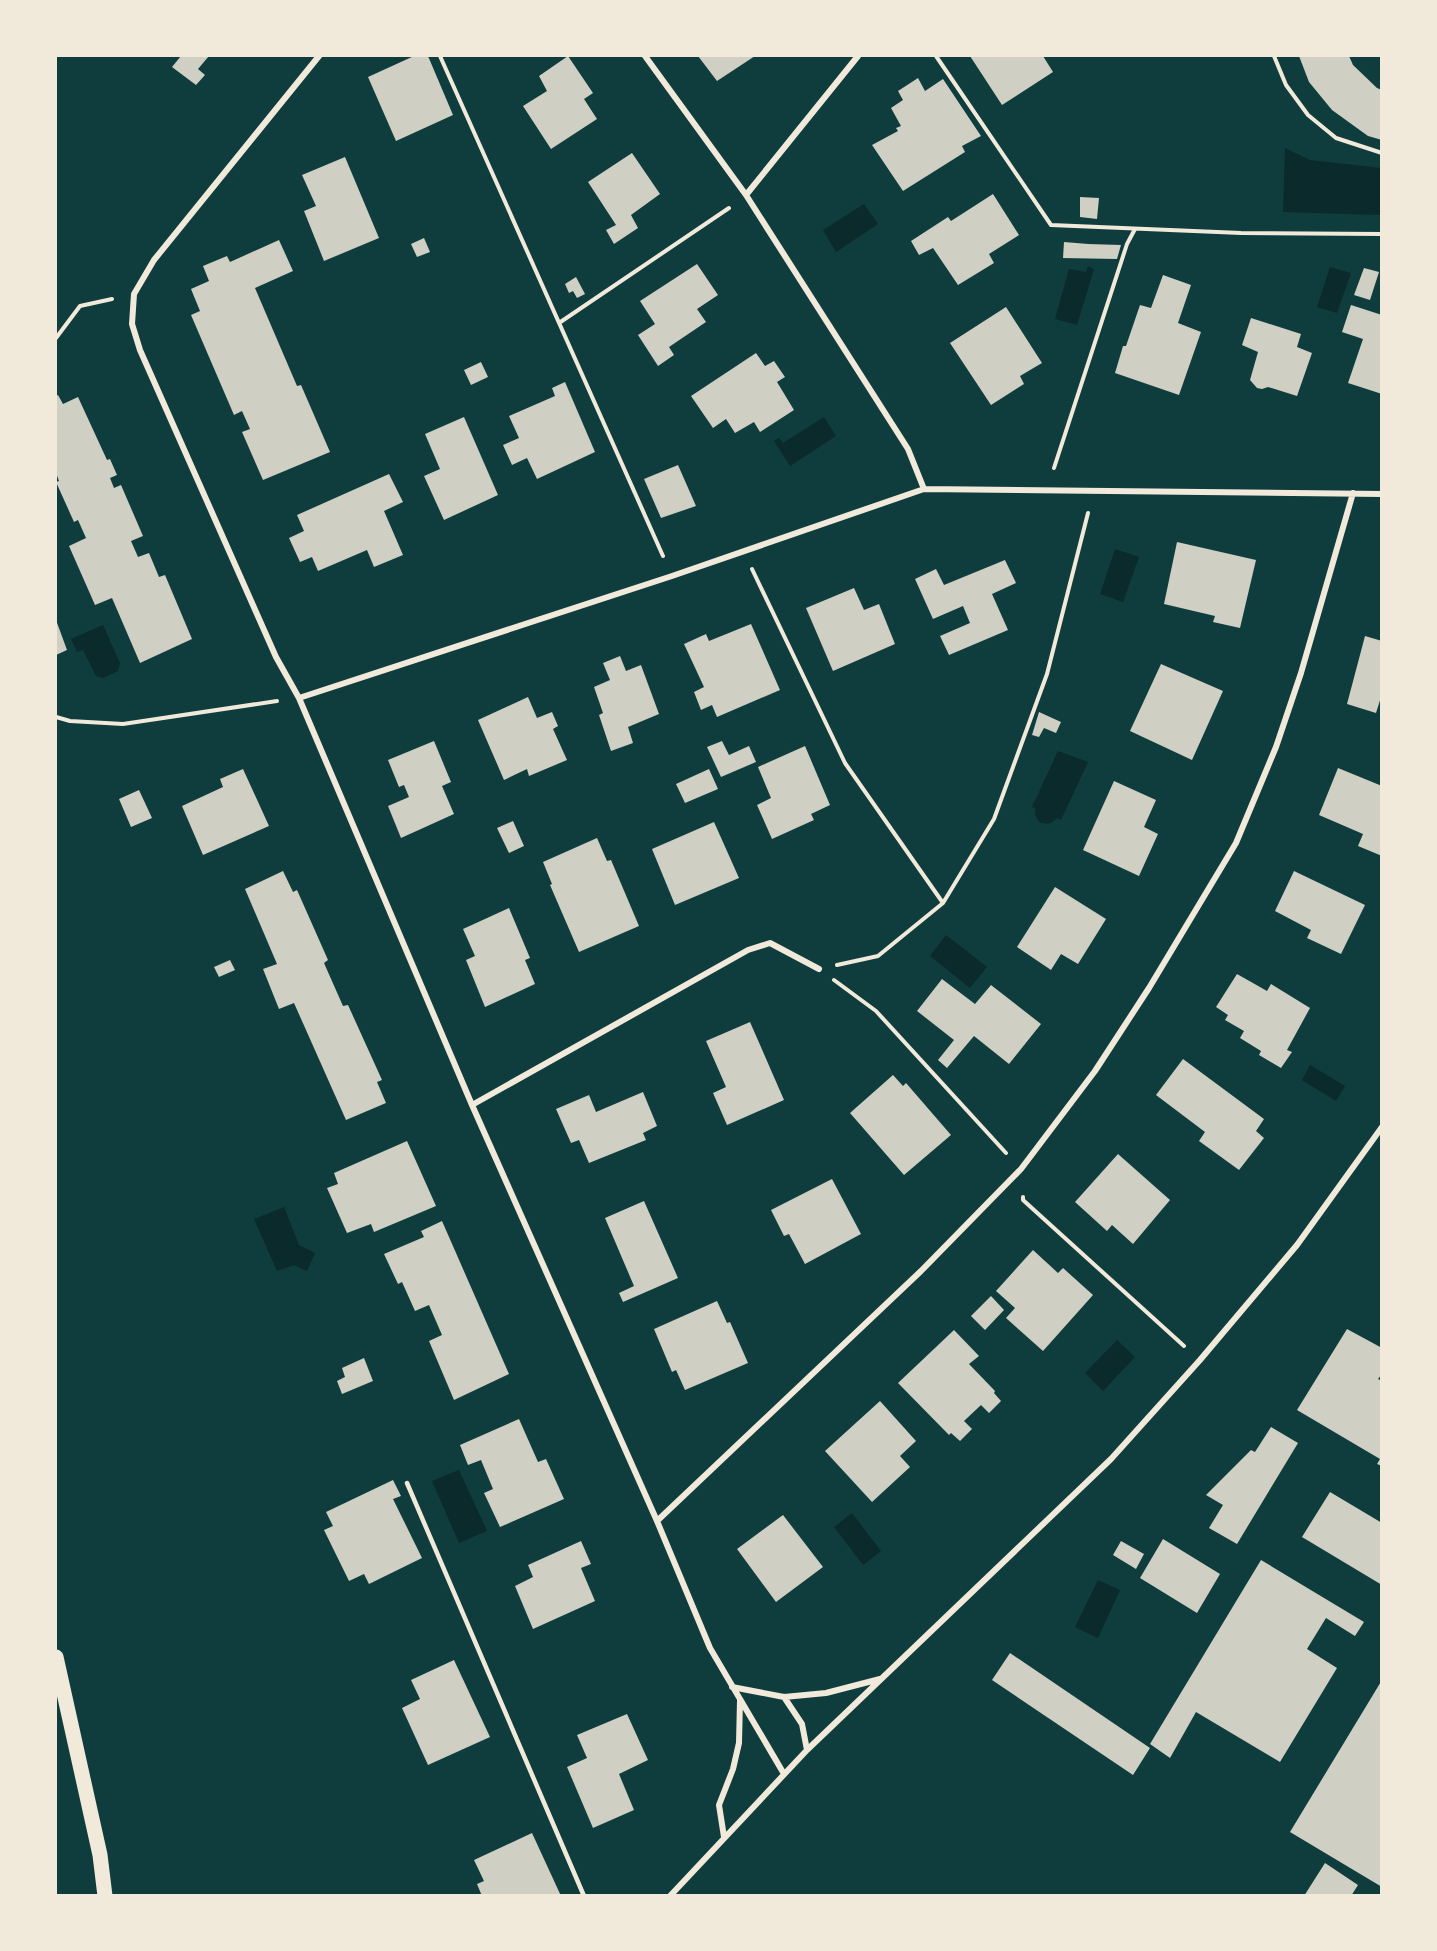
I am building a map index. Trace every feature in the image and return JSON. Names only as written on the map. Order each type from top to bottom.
[{"type":"main road","points":[[56,1656],[100,1855],[105,1896]]},
{"type":"main road","points":[[100,1855],[114,1896]]},
{"type":"street","points":[[319,56],[187,216],[154,260],[134,294],[132,324],[140,350],[276,657],[298,698],[472,1105],[657,1521],[710,1648],[784,1774]]},
{"type":"street","points":[[645,56],[746,195],[908,449],[924,489]]},
{"type":"street","points":[[746,195],[858,56]]},
{"type":"street","points":[[298,698],[744,552],[924,489],[1382,494]]},
{"type":"street","points":[[657,1521],[921,1271],[1021,1169],[1095,1071],[1155,979],[1236,843],[1276,747],[1301,673],[1353,493]]},
{"type":"street","points":[[472,1105],[748,950],[770,943],[819,969]]},
{"type":"street","points":[[670,1896],[807,1750],[1111,1459],[1171,1393],[1297,1245],[1382,1127]]},
{"type":"street","points":[[732,1687],[784,1697],[826,1693],[881,1679]]},
{"type":"street","points":[[784,1697],[802,1724],[807,1750]]},
{"type":"street","points":[[724,1837],[719,1805],[733,1769],[739,1743],[740,1699]]},
{"type":"lane","points":[[407,1483],[584,1896]]},
{"type":"path","points":[[440,56],[672,576]]},
{"type":"path","points":[[936,56],[1051,225],[1241,233],[1382,234]]},
{"type":"path","points":[[1274,56],[1286,85],[1308,115],[1336,138],[1382,153]]},
{"type":"path","points":[[560,323],[746,195]]},
{"type":"path","points":[[1047,489],[1127,244],[1135,229]]},
{"type":"path","points":[[56,338],[80,306],[134,294]]},
{"type":"path","points":[[819,969],[878,956],[943,903],[994,819],[1047,674],[1094,490]]},
{"type":"path","points":[[744,552],[845,763],[943,903]]},
{"type":"path","points":[[56,717],[70,721],[123,724],[298,698]]},
{"type":"water","points":[[1285,148],[1310,160],[1381,168],[1381,215],[1283,212]]},
{"type":"water","points":[[864,204],[878,224],[836,252],[823,230]]},
{"type":"water","points":[[1088,266],[1094,269],[1077,325],[1055,319],[1069,269],[1086,272]]},
{"type":"water","points":[[1330,267],[1351,273],[1337,313],[1317,307]]},
{"type":"water","points":[[824,417],[836,436],[790,466],[774,441],[779,438],[783,443]]},
{"type":"water","points":[[1115,549],[1139,557],[1123,602],[1100,594]]},
{"type":"water","points":[[103,625],[120,663],[118,671],[103,678],[96,676],[83,650],[77,652],[71,639]]},
{"type":"water","points":[[1058,751],[1088,762],[1061,820],[1057,818],[1051,823],[1039,822],[1035,815],[1035,808],[1032,807]]},
{"type":"water","points":[[946,935],[987,967],[970,988],[930,956]]},
{"type":"water","points":[[1310,1065],[1345,1086],[1336,1101],[1302,1080]]},
{"type":"water","points":[[284,1207],[299,1245],[315,1253],[307,1271],[294,1265],[277,1271],[254,1219]]},
{"type":"water","points":[[1117,1340],[1135,1357],[1103,1391],[1085,1373]]},
{"type":"water","points":[[459,1470],[487,1531],[459,1543],[432,1481]]},
{"type":"water","points":[[852,1513],[881,1551],[863,1565],[834,1527]]},
{"type":"water","points":[[1098,1580],[1120,1590],[1098,1638],[1075,1627]]},
{"type":"building","points":[[181,56],[209,56],[198,69],[205,75],[196,85],[172,67]]},
{"type":"building","points":[[414,56],[428,56],[453,115],[396,141],[368,77]]},
{"type":"building","points":[[568,56],[593,93],[584,99],[597,119],[551,149],[523,106],[547,91],[539,76]]},
{"type":"building","points":[[698,56],[755,56],[717,81]]},
{"type":"building","points":[[970,56],[1043,56],[1053,72],[1002,105]]},
{"type":"building","points":[[1299,56],[1349,56],[1353,65],[1382,90],[1382,140],[1368,136],[1332,110],[1309,82]]},
{"type":"building","points":[[918,78],[925,91],[943,79],[981,136],[962,146],[965,152],[903,191],[872,145],[898,131],[896,128],[901,126],[891,108],[903,100],[898,91]]},
{"type":"building","points":[[632,153],[660,194],[631,215],[638,228],[614,244],[606,230],[616,225],[588,182]]},
{"type":"building","points":[[345,157],[379,238],[324,261],[304,211],[316,206],[302,175]]},
{"type":"building","points":[[993,194],[1019,235],[989,254],[994,263],[958,285],[933,248],[919,255],[911,241],[948,217],[951,221]]},
{"type":"building","points":[[1080,197],[1099,198],[1097,219],[1080,217]]},
{"type":"building","points":[[424,238],[430,252],[417,257],[411,244]]},
{"type":"building","points":[[279,240],[293,271],[255,288],[297,386],[301,385],[330,452],[263,480],[242,432],[250,429],[242,411],[234,415],[191,315],[200,311],[191,289],[209,281],[203,266],[227,256],[230,262]]},
{"type":"building","points":[[1064,242],[1121,245],[1117,259],[1063,258]]},
{"type":"building","points":[[697,264],[718,295],[697,309],[706,322],[669,347],[674,355],[658,366],[638,335],[655,324],[640,301]]},
{"type":"building","points":[[1364,268],[1379,272],[1370,300],[1354,295]]},
{"type":"building","points":[[1163,275],[1191,285],[1178,323],[1201,332],[1179,395],[1115,373],[1123,346],[1126,346],[1140,305],[1151,308]]},
{"type":"building","points":[[576,277],[585,294],[577,298],[573,291],[569,293],[565,284]]},
{"type":"building","points":[[1351,305],[1382,315],[1382,394],[1348,383],[1363,339],[1342,332]]},
{"type":"building","points":[[1006,307],[1042,363],[1020,376],[1024,384],[991,405],[950,343]]},
{"type":"building","points":[[1251,318],[1301,334],[1297,347],[1312,353],[1297,396],[1268,387],[1257,388],[1250,380],[1258,352],[1242,345]]},
{"type":"building","points":[[756,353],[765,366],[774,361],[785,377],[777,382],[794,410],[760,432],[754,422],[735,433],[726,419],[713,428],[691,396]]},
{"type":"building","points":[[481,362],[488,377],[471,385],[464,370]]},
{"type":"building","points":[[565,382],[595,452],[537,479],[527,458],[512,465],[503,445],[519,438],[509,416],[555,396],[552,388]]},
{"type":"building","points":[[58,395],[63,404],[78,397],[107,460],[110,459],[117,475],[110,478],[114,488],[121,485],[143,536],[131,541],[138,557],[149,553],[159,577],[165,575],[192,639],[140,663],[112,598],[95,605],[69,546],[86,538],[78,520],[74,522],[56,482],[59,481],[56,473],[56,396]]},
{"type":"building","points":[[464,417],[498,495],[444,520],[424,476],[440,469],[425,434]]},
{"type":"building","points":[[678,465],[696,506],[661,518],[644,479]]},
{"type":"building","points":[[389,474],[403,502],[384,511],[403,555],[374,567],[367,550],[318,571],[312,557],[300,562],[289,538],[304,531],[297,515]]},
{"type":"building","points":[[1177,542],[1256,560],[1240,628],[1213,622],[1215,616],[1164,604]]},
{"type":"building","points":[[1005,560],[1016,583],[992,594],[1008,630],[949,655],[940,636],[970,623],[963,606],[933,619],[915,579],[936,569],[944,585]]},
{"type":"building","points":[[854,588],[864,610],[879,604],[895,644],[833,671],[806,608]]},
{"type":"building","points":[[56,620],[67,650],[56,655]]},
{"type":"building","points":[[751,624],[780,690],[717,717],[712,705],[701,710],[694,692],[704,687],[684,644],[706,634],[709,641]]},
{"type":"building","points":[[1365,636],[1382,641],[1382,694],[1376,713],[1347,704]]},
{"type":"building","points":[[620,656],[626,671],[641,665],[659,714],[628,727],[633,743],[611,751],[599,715],[603,713],[594,687],[610,680],[603,663]]},
{"type":"building","points":[[1161,664],[1223,691],[1192,760],[1130,731]]},
{"type":"building","points":[[528,697],[537,718],[552,712],[558,726],[553,729],[567,760],[529,776],[527,769],[504,780],[478,720]]},
{"type":"building","points":[[1039,712],[1061,722],[1056,733],[1044,728],[1039,737],[1032,735]]},
{"type":"building","points":[[434,741],[451,782],[442,786],[454,814],[401,838],[388,806],[409,797],[404,785],[399,787],[388,760]]},
{"type":"building","points":[[722,741],[729,755],[749,746],[756,762],[721,777],[707,747]]},
{"type":"building","points":[[805,746],[830,805],[811,814],[814,820],[772,839],[757,805],[771,798],[758,767]]},
{"type":"building","points":[[1338,768],[1382,786],[1382,856],[1358,846],[1363,834],[1319,815]]},
{"type":"building","points":[[243,769],[269,826],[203,855],[182,806],[223,787],[220,779]]},
{"type":"building","points":[[709,769],[718,789],[685,803],[676,784]]},
{"type":"building","points":[[1114,781],[1156,800],[1144,827],[1158,834],[1139,876],[1083,850]]},
{"type":"building","points":[[139,790],[152,818],[131,827],[119,799]]},
{"type":"building","points":[[513,821],[524,846],[509,853],[497,828]]},
{"type":"building","points":[[714,822],[739,878],[675,905],[652,849]]},
{"type":"building","points":[[597,838],[607,861],[611,860],[639,926],[579,952],[550,885],[552,884],[543,862]]},
{"type":"building","points":[[283,871],[293,892],[297,890],[328,960],[324,963],[343,1006],[348,1005],[382,1080],[377,1082],[386,1103],[346,1120],[294,1003],[279,1009],[263,969],[277,964],[245,889]]},
{"type":"building","points":[[1294,871],[1365,905],[1341,954],[1307,938],[1311,930],[1275,911]]},
{"type":"building","points":[[1055,887],[1106,919],[1078,964],[1061,954],[1051,970],[1017,947]]},
{"type":"building","points":[[509,908],[530,958],[525,960],[535,984],[485,1007],[466,960],[475,956],[463,929]]},
{"type":"building","points":[[230,960],[235,970],[219,977],[214,967]]},
{"type":"building","points":[[1237,974],[1267,991],[1271,984],[1310,1008],[1287,1050],[1292,1052],[1281,1068],[1259,1055],[1261,1051],[1240,1038],[1244,1031],[1225,1020],[1228,1015],[1216,1007]]},
{"type":"building","points":[[942,979],[975,1004],[991,985],[1041,1024],[1009,1064],[974,1036],[947,1068],[938,1060],[954,1040],[917,1011]]},
{"type":"building","points":[[750,1022],[784,1100],[727,1125],[713,1093],[726,1087],[706,1041]]},
{"type":"building","points":[[1183,1059],[1264,1119],[1256,1131],[1264,1138],[1239,1170],[1199,1141],[1205,1132],[1156,1095]]},
{"type":"building","points":[[893,1075],[903,1086],[906,1083],[951,1135],[904,1175],[850,1113]]},
{"type":"building","points":[[643,1092],[657,1126],[643,1133],[646,1140],[589,1163],[579,1140],[571,1143],[556,1109],[589,1095],[596,1112]]},
{"type":"building","points":[[407,1141],[436,1206],[374,1232],[371,1224],[347,1233],[327,1188],[338,1184],[334,1173]]},
{"type":"building","points":[[1118,1154],[1170,1200],[1133,1244],[1112,1225],[1107,1231],[1075,1202]]},
{"type":"building","points":[[832,1179],[861,1234],[805,1264],[789,1234],[784,1236],[771,1210]]},
{"type":"building","points":[[644,1201],[678,1278],[623,1302],[619,1293],[634,1286],[605,1218]]},
{"type":"building","points":[[442,1221],[509,1374],[454,1400],[429,1341],[442,1335],[429,1305],[415,1311],[402,1282],[398,1284],[384,1254],[424,1237],[421,1231]]},
{"type":"building","points":[[1033,1250],[1058,1273],[1063,1268],[1093,1295],[1043,1351],[1006,1318],[1015,1308],[996,1291]]},
{"type":"building","points":[[991,1296],[1004,1310],[985,1330],[971,1316]]},
{"type":"building","points":[[717,1301],[727,1323],[730,1322],[748,1363],[685,1390],[676,1370],[672,1372],[654,1329]]},
{"type":"building","points":[[1347,1329],[1382,1348],[1382,1374],[1378,1379],[1382,1381],[1382,1466],[1377,1464],[1380,1459],[1297,1410]]},
{"type":"building","points":[[954,1330],[979,1356],[969,1364],[995,1391],[994,1393],[1001,1401],[989,1413],[981,1405],[964,1421],[972,1429],[960,1441],[951,1433],[949,1435],[898,1383]]},
{"type":"building","points":[[364,1358],[373,1381],[342,1394],[337,1381],[345,1377],[342,1368]]},
{"type":"building","points":[[880,1401],[916,1441],[900,1456],[910,1467],[872,1502],[825,1451]]},
{"type":"building","points":[[519,1419],[538,1462],[546,1459],[564,1499],[500,1527],[484,1493],[493,1489],[481,1460],[468,1465],[460,1445]]},
{"type":"building","points":[[1271,1427],[1298,1443],[1237,1544],[1209,1528],[1223,1505],[1206,1495],[1251,1450],[1255,1452]]},
{"type":"building","points":[[393,1480],[401,1496],[393,1499],[422,1558],[369,1584],[364,1574],[349,1581],[324,1530],[333,1526],[326,1512]]},
{"type":"building","points":[[1330,1492],[1382,1523],[1382,1585],[1302,1537]]},
{"type":"building","points":[[783,1515],[823,1567],[776,1602],[737,1549]]},
{"type":"building","points":[[1163,1539],[1220,1574],[1197,1613],[1140,1578]]},
{"type":"building","points":[[581,1541],[591,1564],[581,1568],[595,1601],[533,1629],[515,1586],[533,1577],[528,1565]]},
{"type":"building","points":[[1121,1541],[1144,1554],[1136,1569],[1113,1555]]},
{"type":"building","points":[[1261,1560],[1364,1622],[1355,1636],[1326,1618],[1307,1649],[1337,1668],[1280,1762],[1196,1712],[1170,1758],[1150,1744]]},
{"type":"building","points":[[1010,1653],[1150,1748],[1133,1775],[992,1680]]},
{"type":"building","points":[[454,1660],[490,1737],[428,1765],[402,1708],[420,1699],[411,1680]]},
{"type":"building","points":[[1382,1680],[1382,1887],[1290,1832]]},
{"type":"building","points":[[627,1714],[648,1760],[619,1774],[634,1810],[593,1828],[567,1767],[587,1758],[577,1735]]},
{"type":"building","points":[[532,1833],[561,1896],[482,1896],[477,1884],[484,1881],[474,1860]]},
{"type":"building","points":[[1325,1863],[1358,1885],[1351,1896],[1304,1896]]}]
